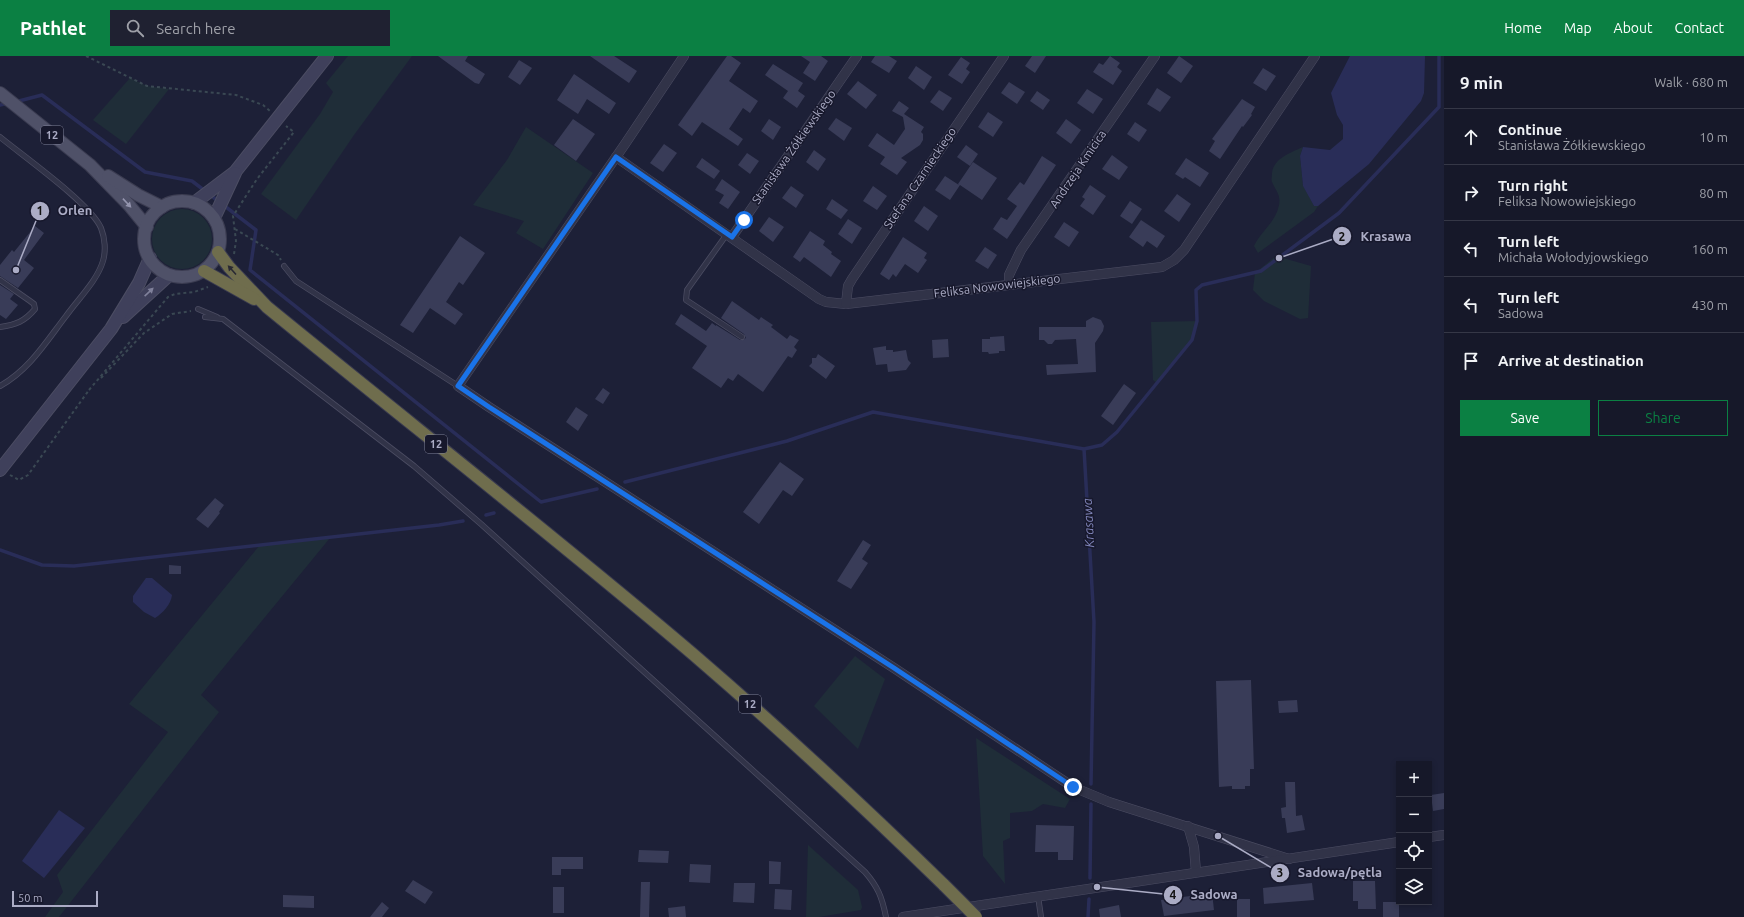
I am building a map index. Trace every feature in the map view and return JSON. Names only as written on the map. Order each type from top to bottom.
[{"type":"highway","name":"12","points":[[218,252],[229,267],[267,307]]},
{"type":"highway","name":"12","points":[[204,271],[221,279],[267,307],[547,532],[694,655],[800,750],[976,917]]},
{"type":"main road","points":[[235,172],[219,208],[220,235],[218,252],[212,263],[204,271],[192,276],[180,277],[169,275],[158,268],[150,258],[144,237],[147,226],[153,216],[162,207],[203,196],[235,172],[327,56]]},
{"type":"main road","name":"12","points":[[8,99],[90,165],[138,195],[162,207]]},
{"type":"main road","name":"12","points":[[90,165],[147,226]]},
{"type":"main road","points":[[203,196],[205,209],[219,208]]},
{"type":"main road","points":[[0,470],[111,329],[139,283],[150,258]]},
{"type":"main road","points":[[111,329],[169,275]]},
{"type":"street","points":[[684,56],[458,386],[894,668],[1073,787],[1110,802],[1290,859]]},
{"type":"street","name":"Stanisława Żółkiewskiego","points":[[729,236],[857,56]]},
{"type":"street","name":"Stefana Czarnieckiego","points":[[846,304],[848,286],[852,279],[1004,56]]},
{"type":"street","name":"Andrzeja Kmicica","points":[[1009,285],[1009,275],[1022,250],[1155,56]]},
{"type":"street","name":"Feliksa Nowowiejskiego","points":[[616,157],[819,300],[832,303],[846,304],[1162,267],[1174,260],[1184,250],[1316,56]]},
{"type":"street","points":[[1188,826],[1194,847],[1196,872]]},
{"type":"street","points":[[1432,837],[1444,835]]},
{"type":"street","points":[[903,917],[959,913],[1038,896],[1396,842]]},
{"type":"lane","points":[[0,137],[71,194],[91,213],[101,228],[105,244],[103,261],[94,279],[28,365],[14,378],[0,386]]},
{"type":"lane","points":[[729,236],[687,290],[686,300],[742,337]]},
{"type":"lane","points":[[284,266],[296,281],[458,386]]},
{"type":"lane","points":[[0,280],[34,304],[35,309],[28,318],[19,324],[0,327]]},
{"type":"lane","points":[[198,309],[223,319],[391,448],[481,524],[865,872],[877,886],[883,901],[886,917]]},
{"type":"lane","points":[[206,317],[223,319]]},
{"type":"lane","points":[[1038,896],[1042,917]]},
{"type":"path","points":[[86,56],[147,86],[236,95],[263,105]]},
{"type":"path","points":[[229,267],[235,249],[235,229],[232,220],[233,216],[257,179],[294,132]]},
{"type":"path","points":[[235,229],[278,255],[284,266]]},
{"type":"path","points":[[0,470],[19,480],[28,475],[89,390],[168,297],[175,294],[194,292],[217,284],[221,279]]},
{"type":"path","points":[[89,390],[144,333],[172,314],[198,309]]},
{"type":"shaded area","points":[[348,56],[412,56],[354,135],[296,220],[261,194],[320,114],[333,92],[326,83]]},
{"type":"shaded area","points":[[130,78],[147,86],[169,89],[126,144],[93,120]]},
{"type":"shaded area","points":[[526,127],[593,173],[543,249],[516,233],[524,221],[473,205],[507,160]]},
{"type":"shaded area","points":[[1303,147],[1300,156],[1303,185],[1314,206],[1318,206],[1314,212],[1258,253],[1254,246],[1272,221],[1279,205],[1279,196],[1272,181],[1273,168],[1283,157]]},
{"type":"shaded area","points":[[176,209],[188,209],[199,214],[207,222],[212,233],[210,251],[199,264],[188,269],[176,269],[165,264],[157,256],[152,245],[152,233],[157,222],[165,214]]},
{"type":"shaded area","points":[[1276,256],[1311,266],[1308,318],[1300,319],[1264,301],[1253,290],[1255,273]]},
{"type":"shaded area","points":[[1197,321],[1192,340],[1157,383],[1153,380],[1151,322]]},
{"type":"shaded area","points":[[330,538],[201,695],[219,712],[59,917],[45,917],[63,892],[57,875],[168,732],[129,704],[259,546]]},
{"type":"shaded area","points":[[855,656],[885,679],[858,749],[814,706]]},
{"type":"shaded area","points":[[976,738],[1070,799],[1065,808],[1043,804],[1032,811],[1010,813],[1010,838],[1003,841],[1005,884],[983,856]]},
{"type":"shaded area","points":[[808,845],[858,890],[862,907],[861,910],[819,917],[806,917]]},
{"type":"water","points":[[1350,56],[1425,56],[1424,93],[1421,101],[1369,164],[1318,206],[1314,206],[1303,186],[1300,156],[1303,147],[1330,150],[1343,139],[1343,125],[1337,115],[1331,93]]},
{"type":"water","points":[[146,578],[152,578],[172,595],[166,608],[155,618],[144,612],[133,602],[133,596]]},
{"type":"water","points":[[59,810],[85,828],[44,878],[22,861]]},
{"type":"building","points":[[438,56],[468,56],[465,61],[485,74],[479,84],[475,83]]},
{"type":"building","points":[[590,56],[614,56],[637,71],[629,83]]},
{"type":"building","points":[[727,56],[731,56],[741,63],[729,81],[758,101],[750,113],[743,108],[729,129],[743,139],[738,146],[702,122],[692,136],[678,125]]},
{"type":"building","points":[[801,56],[821,56],[828,61],[815,81],[803,73],[810,62]]},
{"type":"building","points":[[875,56],[889,56],[897,61],[889,73],[871,62]]},
{"type":"building","points":[[1032,56],[1046,56],[1035,73],[1025,66]]},
{"type":"building","points":[[1110,56],[1120,63],[1117,67],[1122,71],[1113,85],[1093,72],[1099,63],[1103,65]]},
{"type":"building","points":[[1179,56],[1193,66],[1181,83],[1167,73]]},
{"type":"building","points":[[961,57],[970,63],[966,69],[970,72],[962,84],[948,75]]},
{"type":"building","points":[[519,60],[532,68],[520,85],[508,77]]},
{"type":"building","points":[[773,64],[803,83],[798,91],[805,96],[797,108],[783,98],[788,91],[765,75]]},
{"type":"building","points":[[916,66],[932,77],[924,90],[908,78]]},
{"type":"building","points":[[1263,68],[1276,76],[1266,91],[1253,83]]},
{"type":"building","points":[[574,74],[616,103],[609,114],[587,99],[578,114],[557,100]]},
{"type":"building","points":[[858,81],[877,95],[866,109],[847,94]]},
{"type":"building","points":[[1009,82],[1025,92],[1017,104],[1001,93]]},
{"type":"building","points":[[1157,88],[1171,97],[1160,112],[1147,104]]},
{"type":"building","points":[[1087,89],[1103,99],[1093,114],[1077,103]]},
{"type":"building","points":[[939,90],[952,98],[943,111],[930,102]]},
{"type":"building","points":[[1037,91],[1050,100],[1043,110],[1030,101]]},
{"type":"building","points":[[1242,99],[1255,107],[1251,114],[1252,115],[1243,127],[1242,126],[1220,159],[1209,151],[1215,141],[1212,139]]},
{"type":"building","points":[[899,101],[909,108],[904,114],[924,127],[921,132],[923,134],[923,140],[920,145],[901,158],[907,162],[897,175],[880,164],[885,157],[868,146],[877,133],[894,145],[905,129],[903,117],[892,111]]},
{"type":"building","points":[[988,112],[1003,122],[993,137],[978,127]]},
{"type":"building","points":[[836,118],[852,128],[844,141],[828,129]]},
{"type":"building","points":[[573,119],[595,134],[576,161],[554,145]]},
{"type":"building","points":[[769,119],[781,127],[773,140],[761,131]]},
{"type":"building","points":[[1066,119],[1081,130],[1071,144],[1056,133]]},
{"type":"building","points":[[1135,122],[1147,130],[1139,142],[1127,134]]},
{"type":"building","points":[[664,144],[677,153],[663,172],[650,163]]},
{"type":"building","points":[[966,145],[978,154],[970,166],[957,157]]},
{"type":"building","points":[[814,150],[826,159],[818,171],[806,162]]},
{"type":"building","points":[[747,153],[759,161],[750,174],[738,165]]},
{"type":"building","points":[[1112,155],[1128,167],[1119,180],[1102,169]]},
{"type":"building","points":[[1042,156],[1056,165],[1007,239],[993,229],[1001,217],[1007,220],[1017,206],[1007,199],[1020,182],[1024,185]]},
{"type":"building","points":[[702,158],[720,171],[714,179],[696,167]]},
{"type":"building","points":[[1186,158],[1209,173],[1200,187],[1185,177],[1183,179],[1175,174]]},
{"type":"building","points":[[973,162],[997,178],[982,200],[960,185],[950,200],[935,190],[945,176],[959,185],[958,184]]},
{"type":"building","points":[[722,179],[740,192],[728,209],[719,203],[724,195],[715,190]]},
{"type":"building","points":[[1090,185],[1106,196],[1093,215],[1080,206],[1085,199],[1082,197]]},
{"type":"building","points":[[791,186],[804,195],[796,208],[782,198]]},
{"type":"building","points":[[873,186],[887,196],[877,210],[863,201]]},
{"type":"building","points":[[1177,194],[1191,204],[1179,222],[1164,211]]},
{"type":"building","points":[[832,199],[848,210],[841,219],[826,209]]},
{"type":"building","points":[[1130,201],[1142,209],[1132,224],[1120,216]]},
{"type":"building","points":[[924,206],[938,216],[928,231],[914,221]]},
{"type":"building","points":[[769,217],[784,227],[773,242],[759,231]]},
{"type":"building","points":[[848,219],[862,228],[852,244],[838,234]]},
{"type":"building","points":[[1141,220],[1165,236],[1157,248],[1147,241],[1143,247],[1129,237]]},
{"type":"building","points":[[1064,222],[1079,232],[1069,247],[1054,237]]},
{"type":"building","points":[[35,226],[44,233],[24,260],[34,268],[18,288],[0,276],[0,265],[12,250],[14,252]]},
{"type":"building","points":[[810,231],[825,241],[823,245],[832,252],[831,254],[841,261],[831,277],[804,257],[800,262],[793,257]]},
{"type":"building","points":[[460,236],[485,253],[463,285],[459,282],[446,302],[463,314],[455,325],[430,308],[413,333],[400,325]]},
{"type":"building","points":[[903,237],[927,253],[924,258],[927,260],[918,273],[905,264],[896,277],[893,274],[889,280],[880,274]]},
{"type":"building","points":[[985,247],[997,255],[988,269],[975,261]]},
{"type":"building","points":[[0,285],[14,294],[10,299],[18,305],[6,319],[0,315]]},
{"type":"building","points":[[732,301],[759,320],[761,317],[773,325],[771,327],[787,339],[790,335],[799,340],[794,347],[797,350],[792,358],[788,356],[763,392],[738,374],[733,381],[728,378],[721,388],[692,368],[707,346],[675,324],[681,314],[706,331],[712,323],[740,340],[743,340],[746,338],[744,334],[721,318]]},
{"type":"building","points":[[1093,317],[1101,320],[1104,326],[1103,331],[1095,343],[1096,372],[1047,375],[1046,365],[1078,364],[1076,339],[1055,340],[1052,344],[1048,344],[1044,340],[1039,340],[1039,327],[1086,327],[1086,321]]},
{"type":"building","points":[[1004,336],[1005,351],[989,354],[988,352],[982,352],[982,339]]},
{"type":"building","points":[[948,339],[949,357],[933,358],[932,340]]},
{"type":"building","points":[[886,346],[886,350],[893,350],[893,352],[906,350],[908,360],[911,363],[906,370],[888,372],[887,364],[876,365],[873,348]]},
{"type":"building","points":[[818,354],[835,366],[826,379],[809,366],[812,363],[812,358],[816,358]]},
{"type":"building","points":[[1124,384],[1136,393],[1113,425],[1101,416]]},
{"type":"building","points":[[603,388],[610,393],[603,404],[595,399]]},
{"type":"building","points":[[576,407],[588,415],[578,431],[566,422]]},
{"type":"building","points":[[780,462],[804,479],[792,496],[783,490],[759,524],[743,512]]},
{"type":"building","points":[[215,498],[224,505],[219,512],[220,513],[208,528],[196,519]]},
{"type":"building","points":[[863,540],[871,545],[862,559],[868,563],[851,589],[837,581]]},
{"type":"building","points":[[169,565],[181,566],[181,574],[169,574]]},
{"type":"building","points":[[1251,680],[1254,769],[1250,769],[1250,786],[1245,786],[1245,789],[1232,789],[1232,786],[1219,787],[1216,681]]},
{"type":"building","points":[[1297,700],[1298,712],[1279,713],[1278,701]]},
{"type":"building","points":[[1285,782],[1295,782],[1296,816],[1302,815],[1305,830],[1287,833],[1285,818],[1282,818],[1281,808],[1286,807]]},
{"type":"building","points":[[1444,793],[1444,809],[1433,811],[1432,795]]},
{"type":"building","points":[[1036,825],[1074,826],[1073,860],[1058,860],[1058,852],[1035,852]]},
{"type":"building","points":[[639,850],[669,851],[668,863],[638,862]]},
{"type":"building","points":[[552,857],[583,857],[583,869],[561,869],[561,875],[552,875]]},
{"type":"building","points":[[769,861],[781,862],[780,884],[769,884]]},
{"type":"building","points":[[690,864],[711,865],[710,883],[689,882]]},
{"type":"building","points":[[413,880],[433,892],[425,904],[405,891]]},
{"type":"building","points":[[1353,881],[1375,881],[1376,909],[1358,909],[1358,901],[1353,901]]},
{"type":"building","points":[[641,882],[650,882],[649,917],[640,917]]},
{"type":"building","points":[[734,883],[755,883],[754,903],[733,902]]},
{"type":"building","points":[[1312,883],[1314,900],[1264,904],[1263,888]]},
{"type":"building","points":[[553,887],[564,887],[564,913],[553,913]]},
{"type":"building","points":[[775,889],[792,890],[791,910],[774,909]]},
{"type":"building","points":[[1212,893],[1214,910],[1164,916],[1161,900]]},
{"type":"building","points":[[283,895],[314,896],[314,908],[283,907]]},
{"type":"building","points":[[1237,899],[1250,899],[1250,917],[1237,917]]},
{"type":"building","points":[[382,902],[389,908],[382,917],[370,917]]},
{"type":"building","points":[[1383,902],[1396,902],[1396,905],[1399,905],[1399,917],[1383,917]]},
{"type":"building","points":[[1119,905],[1121,917],[1100,917],[1099,909]]},
{"type":"building","points":[[685,906],[686,917],[669,917],[668,908]]},
{"type":"waterway","name":"Krasawa","points":[[625,482],[787,441],[873,412],[1084,449],[1102,445],[1117,432],[1192,340],[1197,321],[1196,290],[1202,285],[1261,271],[1339,213],[1439,107],[1439,56]]},
{"type":"waterway","points":[[15,102],[42,95],[145,172],[192,181],[256,230],[250,270],[541,502],[597,489]]},
{"type":"waterway","points":[[0,105],[9,103]]},
{"type":"waterway","name":"Krasawa","points":[[1084,449],[1094,622],[1091,784]]},
{"type":"waterway","points":[[486,515],[494,513]]},
{"type":"waterway","points":[[0,550],[42,565],[74,566],[439,525],[463,521]]},
{"type":"waterway","name":"Krasawa","points":[[1090,878],[1091,804]]},
{"type":"waterway","name":"Krasawa","points":[[1088,917],[1089,899]]},
{"type":"place","name":"Krasawa","points":[[1279,258]]},
{"type":"place","name":"Orlen","points":[[16,270]]},
{"type":"place","name":"Sadowa/pętla","points":[[1218,836]]},
{"type":"place","name":"Sadowa","points":[[1097,887]]},
{"type":"route","points":[[744,220],[732,237],[616,157],[458,386],[894,668],[1073,787]]}]
